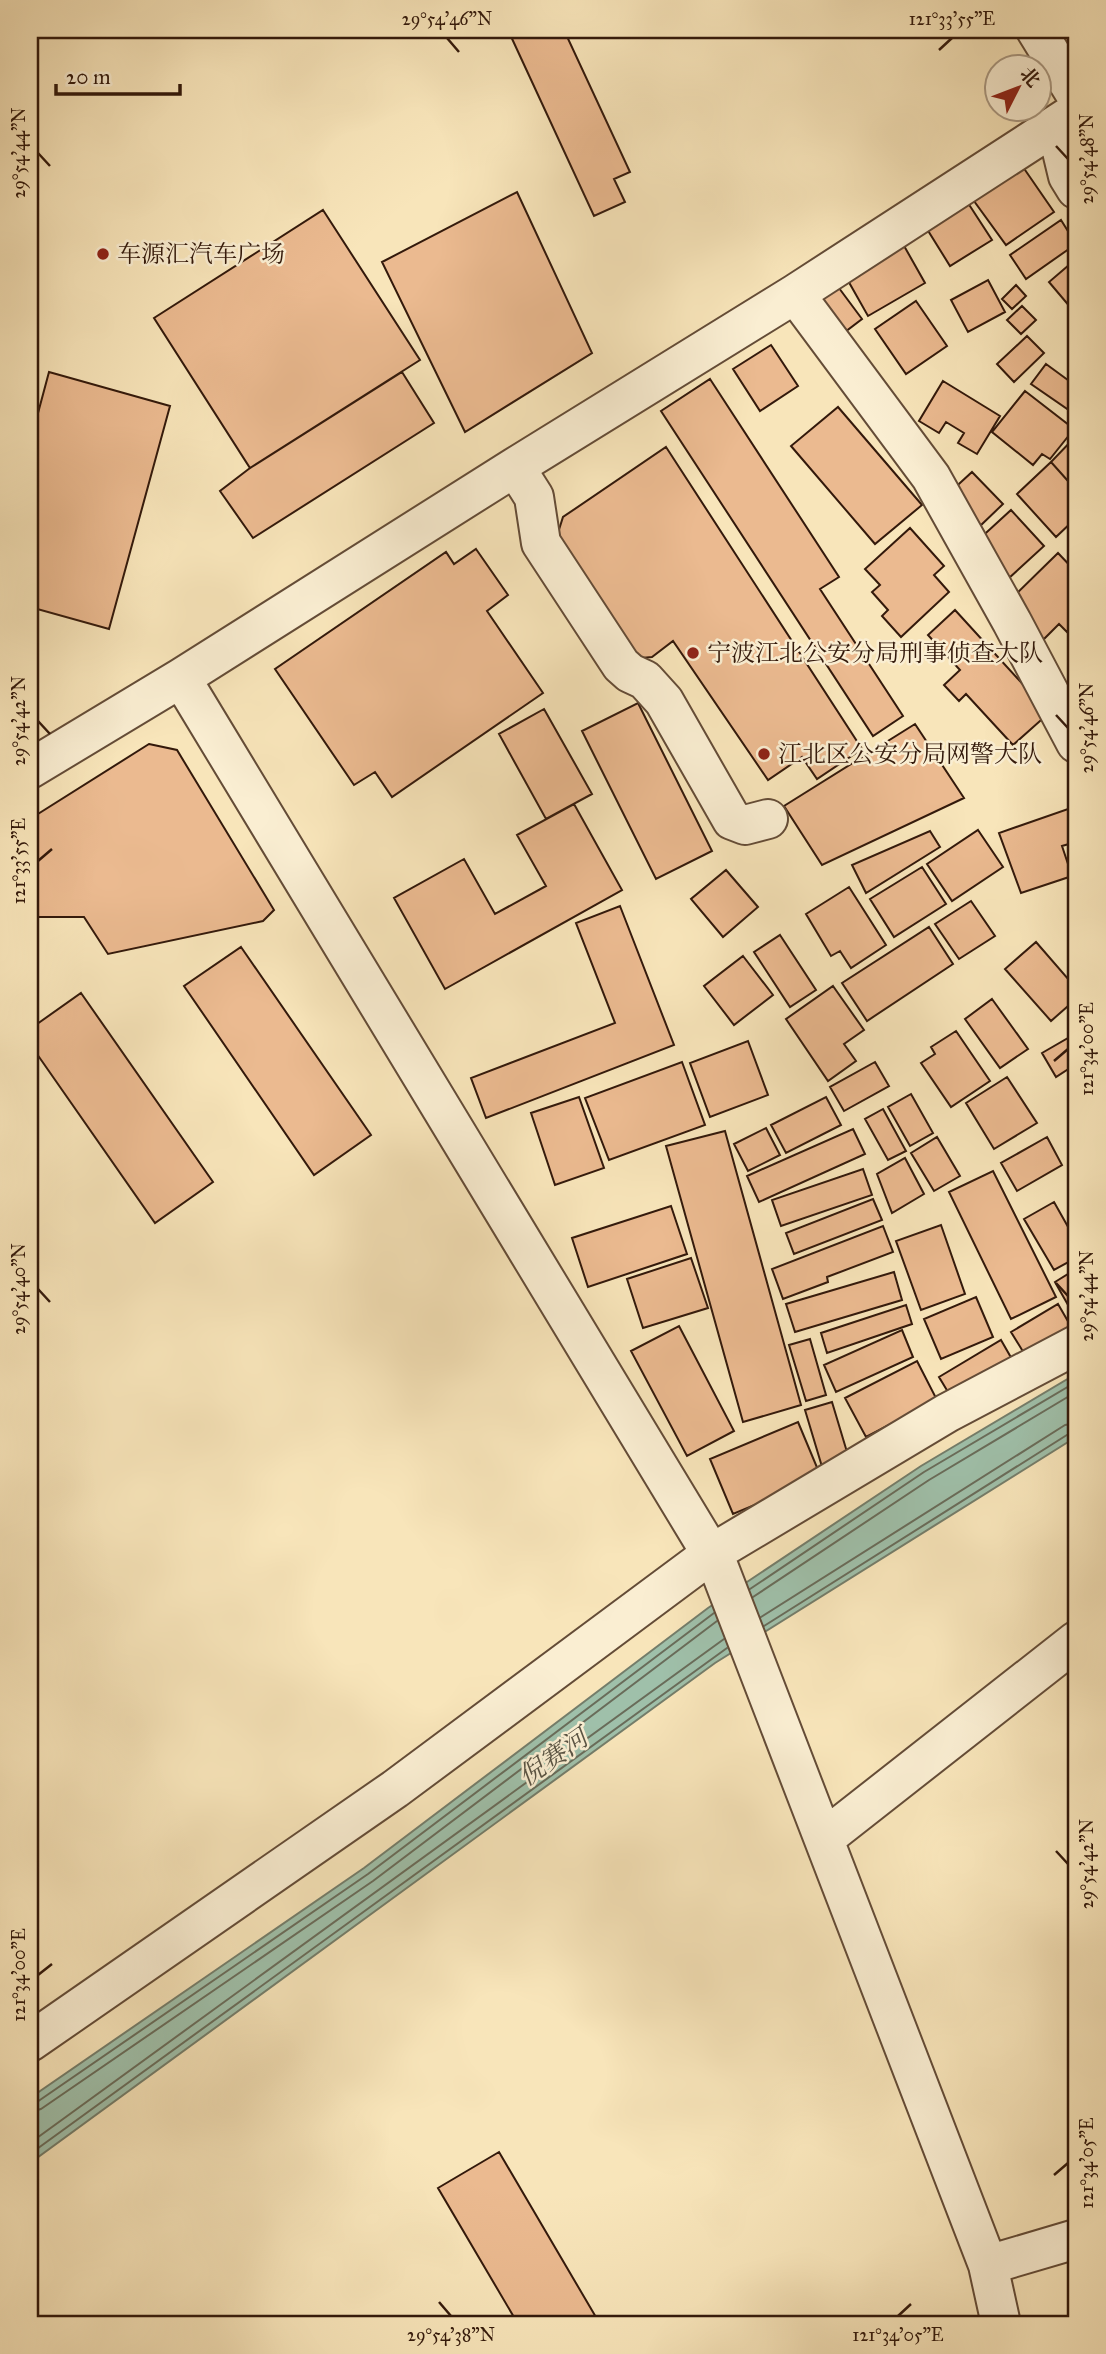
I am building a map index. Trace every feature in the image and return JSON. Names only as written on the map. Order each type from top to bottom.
[{"type":"street","points":[[1036,30],[1076,95]]},
{"type":"street","points":[[30,769],[181,678],[795,294],[1076,112]]},
{"type":"street","points":[[1076,122],[1062,151],[1076,189]]},
{"type":"street","points":[[795,294],[931,478],[1076,743]]},
{"type":"street","points":[[515,467],[534,498],[541,543],[621,665],[645,680],[664,701],[732,820],[745,825],[768,819]]},
{"type":"street","points":[[181,678],[715,1560],[825,1838],[988,2265],[1001,2324]]},
{"type":"street","points":[[30,2042],[395,1789],[715,1560],[947,1413],[1076,1345]]},
{"type":"street","points":[[825,1838],[1076,1641]]},
{"type":"street","points":[[988,2265],[1076,2239]]},
{"type":"water","name":"倪赛河","points":[[1076,1374],[1076,1437],[715,1663],[30,2163],[30,2098],[364,1868],[708,1608],[921,1466]]},
{"type":"building","points":[[508,30],[564,30],[630,172],[614,179],[625,202],[594,216]]},
{"type":"building","points":[[1023,167],[1054,212],[1006,245],[974,201]]},
{"type":"building","points":[[517,192],[592,353],[465,432],[382,262]]},
{"type":"building","points":[[968,203],[992,240],[950,266],[927,229]]},
{"type":"building","points":[[323,210],[420,360],[250,468],[154,318]]},
{"type":"building","points":[[1061,220],[1076,244],[1026,279],[1010,255]]},
{"type":"building","points":[[903,244],[925,283],[868,316],[846,277]]},
{"type":"building","points":[[1076,259],[1076,314],[1049,282]]},
{"type":"building","points":[[833,280],[862,319],[837,338],[808,299]]},
{"type":"building","points":[[988,280],[1005,312],[968,332],[951,300]]},
{"type":"building","points":[[1016,285],[1026,296],[1012,309],[1002,299]]},
{"type":"building","points":[[916,301],[947,346],[906,374],[875,329]]},
{"type":"building","points":[[1022,306],[1036,320],[1021,334],[1007,320]]},
{"type":"building","points":[[1027,336],[1044,353],[1014,382],[997,364]]},
{"type":"building","points":[[771,345],[798,386],[760,411],[733,369]]},
{"type":"building","points":[[1046,364],[1076,386],[1076,415],[1031,384]]},
{"type":"building","points":[[49,372],[170,406],[109,629],[30,607],[30,443]]},
{"type":"building","points":[[402,372],[434,423],[253,538],[220,491],[250,468]]},
{"type":"building","points":[[710,379],[839,577],[820,589],[903,716],[873,736],[661,411]]},
{"type":"building","points":[[943,381],[1000,416],[977,454],[958,443],[964,433],[946,422],[939,433],[919,421]]},
{"type":"building","points":[[1025,391],[1074,429],[1050,459],[1042,454],[1033,465],[992,432]]},
{"type":"building","points":[[838,407],[922,505],[875,544],[791,446]]},
{"type":"building","points":[[1076,436],[1076,490],[1051,462]]},
{"type":"building","points":[[666,447],[862,749],[817,779],[802,757],[768,780],[673,641],[652,657],[641,658],[624,648],[557,536],[563,517]]},
{"type":"building","points":[[1051,462],[1076,490],[1076,518],[1056,537],[1017,494]]},
{"type":"building","points":[[972,472],[1003,504],[979,527],[948,494]]},
{"type":"building","points":[[1011,510],[1044,546],[1009,578],[976,542]]},
{"type":"building","points":[[910,528],[944,566],[934,575],[949,592],[901,637],[882,616],[888,610],[872,592],[880,585],[865,569]]},
{"type":"building","points":[[476,549],[508,595],[487,611],[543,693],[392,797],[375,772],[354,785],[275,669],[446,552],[454,564]]},
{"type":"building","points":[[1058,553],[1076,572],[1076,622],[1067,632],[1059,624],[1042,641],[1006,604]]},
{"type":"building","points":[[955,610],[1049,713],[1013,745],[966,694],[959,701],[944,685],[960,670],[928,635]]},
{"type":"building","points":[[638,703],[712,851],[656,879],[582,731]]},
{"type":"building","points":[[544,709],[592,794],[546,819],[499,734]]},
{"type":"building","points":[[915,724],[964,798],[822,865],[784,806]]},
{"type":"building","points":[[149,744],[177,750],[274,910],[263,921],[108,954],[84,917],[30,917],[30,819]]},
{"type":"building","points":[[574,804],[622,890],[445,989],[394,898],[464,859],[495,914],[546,886],[517,835]]},
{"type":"building","points":[[1068,809],[1076,833],[1076,842],[1062,846],[1072,876],[1021,893],[999,833]]},
{"type":"building","points":[[978,830],[1003,867],[952,901],[927,864]]},
{"type":"building","points":[[930,831],[940,847],[866,893],[852,865]]},
{"type":"building","points":[[922,867],[946,904],[894,937],[870,899]]},
{"type":"building","points":[[726,870],[758,907],[723,937],[691,899]]},
{"type":"building","points":[[849,887],[886,945],[851,968],[840,951],[831,956],[806,914]]},
{"type":"building","points":[[971,901],[995,936],[959,959],[935,924]]},
{"type":"building","points":[[620,906],[674,1045],[486,1118],[471,1078],[615,1023],[576,923]]},
{"type":"building","points":[[929,927],[953,964],[867,1021],[842,983]]},
{"type":"building","points":[[780,935],[816,990],[790,1007],[754,952]]},
{"type":"building","points":[[1036,942],[1076,988],[1076,999],[1051,1021],[1005,969]]},
{"type":"building","points":[[241,947],[371,1135],[314,1175],[184,986]]},
{"type":"building","points":[[743,956],[773,995],[734,1025],[704,986]]},
{"type":"building","points":[[833,986],[864,1030],[844,1044],[856,1061],[828,1081],[786,1019]]},
{"type":"building","points":[[81,993],[213,1182],[155,1223],[30,1044],[30,1029]]},
{"type":"building","points":[[992,999],[1028,1049],[1000,1068],[965,1019]]},
{"type":"building","points":[[956,1031],[990,1081],[951,1107],[921,1063],[935,1054],[931,1047]]},
{"type":"building","points":[[1075,1034],[1076,1064],[1056,1077],[1042,1053]]},
{"type":"building","points":[[748,1041],[768,1095],[710,1117],[690,1063]]},
{"type":"building","points":[[682,1062],[705,1125],[609,1160],[585,1098]]},
{"type":"building","points":[[875,1062],[889,1086],[844,1111],[830,1087]]},
{"type":"building","points":[[1007,1077],[1037,1123],[994,1149],[966,1103]]},
{"type":"building","points":[[911,1094],[933,1133],[910,1146],[888,1107]]},
{"type":"building","points":[[579,1097],[604,1168],[555,1185],[531,1113]]},
{"type":"building","points":[[826,1097],[841,1125],[786,1153],[771,1125]]},
{"type":"building","points":[[883,1109],[906,1151],[888,1160],[865,1119]]},
{"type":"building","points":[[766,1128],[780,1155],[748,1171],[734,1144]]},
{"type":"building","points":[[853,1129],[865,1154],[759,1202],[747,1176]]},
{"type":"building","points":[[725,1131],[801,1405],[743,1422],[666,1146]]},
{"type":"building","points":[[937,1137],[960,1176],[934,1191],[911,1153]]},
{"type":"building","points":[[1047,1137],[1062,1165],[1017,1191],[1001,1163]]},
{"type":"building","points":[[905,1158],[924,1194],[892,1213],[877,1174]]},
{"type":"building","points":[[863,1169],[872,1195],[781,1226],[772,1200]]},
{"type":"building","points":[[993,1171],[1056,1297],[1011,1319],[949,1192]]},
{"type":"building","points":[[873,1199],[882,1220],[794,1254],[786,1233]]},
{"type":"building","points":[[1054,1202],[1076,1241],[1076,1258],[1054,1270],[1024,1219]]},
{"type":"building","points":[[671,1206],[687,1254],[588,1287],[572,1238]]},
{"type":"building","points":[[941,1225],[965,1294],[921,1310],[896,1241]]},
{"type":"building","points":[[883,1226],[893,1252],[827,1277],[828,1282],[783,1299],[772,1269]]},
{"type":"building","points":[[691,1258],[708,1308],[643,1328],[627,1279]]},
{"type":"building","points":[[1076,1269],[1076,1319],[1055,1282]]},
{"type":"building","points":[[894,1272],[902,1300],[795,1332],[786,1304]]},
{"type":"building","points":[[976,1297],[993,1337],[941,1359],[924,1319]]},
{"type":"building","points":[[1058,1304],[1073,1330],[1027,1358],[1011,1332]]},
{"type":"building","points":[[906,1305],[912,1324],[827,1353],[821,1333]]},
{"type":"building","points":[[679,1326],[734,1431],[687,1456],[631,1351]]},
{"type":"building","points":[[902,1330],[913,1357],[836,1392],[824,1365]]},
{"type":"building","points":[[810,1339],[826,1395],[806,1401],[789,1345]]},
{"type":"building","points":[[1001,1340],[1013,1361],[951,1397],[939,1377]]},
{"type":"building","points":[[917,1361],[937,1400],[866,1437],[845,1398]]},
{"type":"building","points":[[832,1402],[850,1462],[823,1470],[805,1410]]},
{"type":"building","points":[[798,1422],[821,1477],[733,1514],[710,1459]]},
{"type":"building","points":[[499,2152],[600,2324],[518,2324],[438,2188]]},
{"type":"place","name":"车源汇汽车广场","points":[[103,254]]},
{"type":"place","name":"宁波江北公安分局刑事侦查大队","points":[[693,653]]},
{"type":"place","name":"江北区公安分局网警大队","points":[[764,754]]}]
